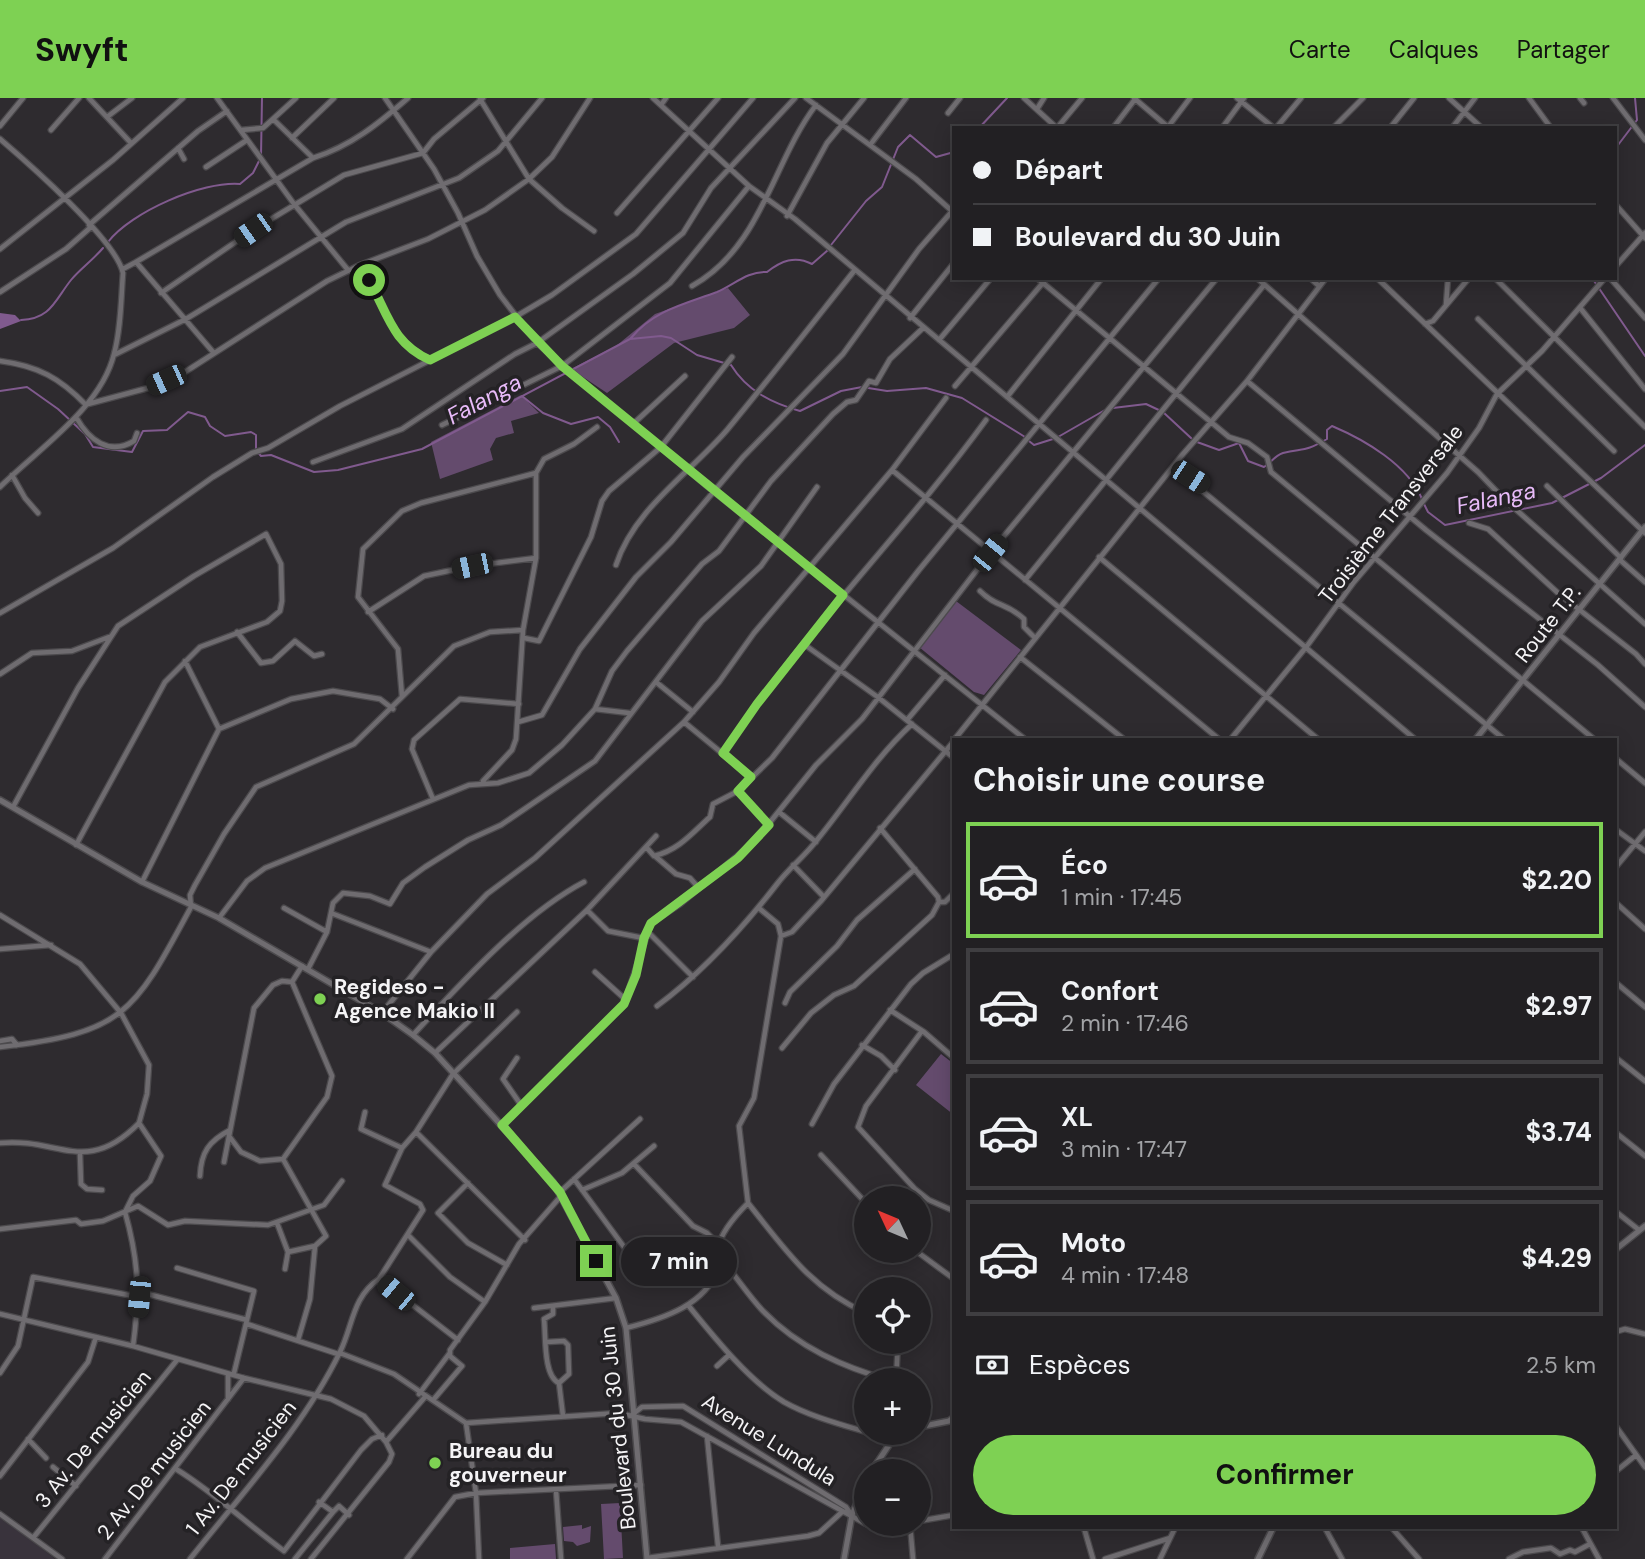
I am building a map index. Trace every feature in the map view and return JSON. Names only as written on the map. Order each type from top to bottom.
[{"type":"street","points":[[0,126],[23,98]]},
{"type":"street","points":[[51,130],[79,98]]},
{"type":"street","points":[[89,98],[131,143]]},
{"type":"street","points":[[107,117],[132,98]]},
{"type":"street","points":[[0,249],[183,98]]},
{"type":"street","points":[[217,98],[294,204],[348,270]]},
{"type":"street","points":[[241,130],[261,129],[296,98]]},
{"type":"street","points":[[292,138],[334,98]]},
{"type":"street","points":[[385,98],[443,186],[477,256],[515,317],[537,343],[713,491],[1024,738]]},
{"type":"street","points":[[123,269],[156,247],[245,201],[313,159],[371,131],[408,98]]},
{"type":"street","points":[[114,355],[186,319],[322,236],[368,212],[443,186],[477,167],[506,142],[542,98]]},
{"type":"street","points":[[87,405],[148,388],[185,372],[213,352],[348,270],[402,251],[463,223],[529,179],[552,158],[590,98]]},
{"type":"street","points":[[653,98],[749,187],[828,248],[1040,423],[1057,441],[1307,646],[1414,738]]},
{"type":"street","points":[[661,105],[666,98]]},
{"type":"street","points":[[617,213],[718,98]]},
{"type":"street","points":[[0,613],[113,548],[213,477],[515,317],[636,234],[753,98]]},
{"type":"street","points":[[313,462],[402,429],[515,354],[537,343],[671,244],[683,233],[712,188],[795,98]]},
{"type":"street","points":[[806,98],[840,126],[893,162],[952,210]]},
{"type":"street","points":[[787,216],[821,153],[864,98]]},
{"type":"street","points":[[870,145],[906,98]]},
{"type":"street","points":[[948,113],[960,98]]},
{"type":"street","points":[[1024,98],[1055,126]]},
{"type":"street","points":[[1037,109],[1044,98]]},
{"type":"street","points":[[1059,126],[1082,98]]},
{"type":"street","points":[[1114,126],[1135,98],[1167,126]]},
{"type":"street","points":[[1169,126],[1190,98]]},
{"type":"street","points":[[1277,126],[1301,98]]},
{"type":"street","points":[[1335,126],[1363,98]]},
{"type":"street","points":[[1392,126],[1414,98]]},
{"type":"street","points":[[1449,98],[1480,126]]},
{"type":"street","points":[[1454,126],[1475,98]]},
{"type":"street","points":[[1529,98],[1550,126]]},
{"type":"street","points":[[1614,98],[1645,141]]},
{"type":"street","points":[[161,293],[294,204],[353,171],[423,153],[434,139],[481,99],[529,179],[562,208],[594,230]]},
{"type":"street","points":[[1223,126],[1241,99],[1273,126]]},
{"type":"street","points":[[692,286],[741,242],[768,201],[783,161],[816,105]]},
{"type":"street","points":[[0,292],[66,249],[178,148],[227,111]]},
{"type":"street","points":[[273,121],[313,159]]},
{"type":"street","points":[[0,139],[64,197],[123,269],[114,355],[87,405],[69,426],[0,487]]},
{"type":"street","points":[[206,167],[247,140]]},
{"type":"street","points":[[178,148],[184,159]]},
{"type":"street","points":[[442,425],[564,367],[670,283],[749,187]]},
{"type":"street","points":[[1617,206],[1644,235],[1617,265]]},
{"type":"street","points":[[518,722],[542,715],[580,649],[614,604],[713,491],[843,354],[952,212]]},
{"type":"street","points":[[136,262],[213,352]]},
{"type":"street","points":[[360,265],[393,333],[411,350],[430,360]]},
{"type":"street","points":[[910,318],[952,266]]},
{"type":"street","points":[[616,565],[622,545],[642,518],[726,430],[854,271]]},
{"type":"street","points":[[939,340],[988,280]]},
{"type":"street","points":[[1039,280],[1074,312],[1211,423],[1229,437],[1248,443],[1268,461],[1271,472],[1593,738]]},
{"type":"street","points":[[956,386],[1045,280]]},
{"type":"street","points":[[1007,397],[1100,280]]},
{"type":"street","points":[[654,856],[684,844],[695,828],[710,817],[713,804],[738,791],[772,758],[878,622],[1108,337],[1157,280]]},
{"type":"street","points":[[502,1125],[626,1000],[651,923],[680,904],[698,887],[738,858],[769,825],[816,765],[879,698],[990,553],[1215,280]]},
{"type":"street","points":[[1259,280],[1645,624]]},
{"type":"street","points":[[1312,280],[1319,286]]},
{"type":"street","points":[[956,738],[1192,442],[1247,381],[1324,280]]},
{"type":"street","points":[[1379,280],[1644,530]]},
{"type":"street","points":[[1446,307],[1448,280]]},
{"type":"street","points":[[1425,324],[1446,307],[1467,280]]},
{"type":"street","points":[[1497,280],[1645,428]]},
{"type":"street","name":"Troisième Transversale","points":[[1232,738],[1458,456],[1479,428],[1497,394],[1581,309],[1605,280]]},
{"type":"street","points":[[1609,280],[1645,318]]},
{"type":"street","points":[[1025,580],[1265,285]]},
{"type":"street","points":[[1581,309],[1645,389]]},
{"type":"street","points":[[1478,319],[1614,451]]},
{"type":"street","points":[[219,918],[247,881],[265,868],[433,799],[483,782],[498,783],[536,769],[595,709],[612,671],[627,651],[702,564],[719,551],[771,481],[832,414],[856,400],[869,381],[876,383],[890,359],[923,328]]},
{"type":"street","points":[[0,361],[42,370],[60,380],[87,405]]},
{"type":"street","points":[[524,638],[540,641],[591,537],[602,501],[609,491],[661,447],[729,362]]},
{"type":"street","points":[[633,424],[685,376]]},
{"type":"street","points":[[1247,381],[1645,707]]},
{"type":"street","points":[[382,1013],[431,952],[501,882],[534,858],[684,722],[892,470],[946,398]]},
{"type":"street","points":[[75,419],[89,437],[101,444],[119,448],[134,441],[136,433]]},
{"type":"street","points":[[723,753],[757,704],[843,595],[986,420]]},
{"type":"street","points":[[483,782],[512,750],[518,722],[523,630],[536,558],[536,473],[544,459],[574,444],[597,427]]},
{"type":"street","points":[[1173,469],[1202,485],[1200,489],[1503,738]]},
{"type":"street","points":[[892,470],[1218,738]]},
{"type":"street","points":[[402,696],[398,649],[358,597],[361,552],[395,515],[421,503],[536,473]]},
{"type":"street","points":[[12,475],[25,498],[38,513]]},
{"type":"street","points":[[1546,485],[1645,582]]},
{"type":"street","points":[[292,982],[305,968],[327,932],[337,897],[343,893],[370,896],[390,904],[404,883],[434,860],[500,825],[595,761],[629,713],[702,621],[753,576],[817,487]]},
{"type":"street","points":[[1469,523],[1488,528],[1645,664]]},
{"type":"street","name":"Route T.P.","points":[[1477,738],[1644,530]]},
{"type":"street","points":[[13,807],[78,688],[125,620],[266,534],[281,564],[282,601],[279,611],[267,622],[209,642],[185,659],[156,695],[76,846]]},
{"type":"street","points":[[1099,557],[1317,738]]},
{"type":"street","points":[[368,612],[424,576],[472,566],[536,558]]},
{"type":"street","points":[[980,592],[993,604],[1011,607],[1024,619],[1024,626],[1035,638]]},
{"type":"street","points":[[0,1047],[74,1036],[102,1026],[121,1013],[149,984],[191,908],[190,895],[195,885],[251,791],[345,749],[393,709],[402,696],[454,646],[490,632],[523,630]]},
{"type":"street","points":[[237,632],[261,663],[273,661],[295,641],[314,656],[321,654]]},
{"type":"street","points":[[0,674],[32,653],[72,651],[111,637]]},
{"type":"street","points":[[805,645],[879,698],[952,756]]},
{"type":"street","points":[[1020,657],[1122,738]]},
{"type":"street","points":[[185,659],[219,729]]},
{"type":"street","points":[[657,1006],[693,977],[760,909],[793,865],[816,842],[879,755],[910,722],[945,675]]},
{"type":"street","points":[[656,682],[693,712]]},
{"type":"street","points":[[142,882],[169,834],[219,729],[291,699],[333,691],[380,699],[393,709]]},
{"type":"street","points":[[433,799],[412,749],[417,737],[460,699],[519,704]]},
{"type":"street","points":[[595,709],[629,713]]},
{"type":"street","points":[[684,722],[751,777]]},
{"type":"street","points":[[781,936],[792,932],[824,897],[952,743]]},
{"type":"street","points":[[1617,760],[1645,783]]},
{"type":"street","points":[[738,791],[769,825]]},
{"type":"street","name":"Boulevard du 30 Juin","points":[[0,800],[142,882],[191,908],[219,918],[382,1013],[435,1053],[561,1194],[615,1298],[626,1328],[647,1558]]},
{"type":"street","points":[[779,812],[816,842]]},
{"type":"street","points":[[880,828],[938,897],[939,902]]},
{"type":"street","points":[[1617,830],[1645,851]]},
{"type":"street","points":[[1617,865],[1645,832]]},
{"type":"street","points":[[435,1053],[587,910],[656,836]]},
{"type":"street","points":[[647,848],[676,874],[690,878],[698,887]]},
{"type":"street","points":[[793,865],[824,897]]},
{"type":"street","points":[[785,1003],[790,992],[837,946],[857,920],[915,869]]},
{"type":"street","points":[[413,1035],[473,971],[551,903],[584,882]]},
{"type":"street","points":[[782,1048],[811,1013],[834,995],[854,986],[932,915],[939,902],[952,894]]},
{"type":"street","points":[[1617,904],[1645,929]]},
{"type":"street","points":[[284,908],[327,932]]},
{"type":"street","points":[[760,909],[778,924],[781,936],[754,1098],[739,1126],[748,1203],[806,1276],[823,1290],[854,1307]]},
{"type":"street","points":[[587,910],[608,931],[644,938]]},
{"type":"street","points":[[331,913],[431,952]]},
{"type":"street","points":[[0,915],[80,964],[121,1013],[149,1065],[147,1094],[139,1123],[109,1145],[80,1154],[24,1142],[0,1143]]},
{"type":"street","points":[[647,931],[693,977]]},
{"type":"street","points":[[0,949],[52,945]]},
{"type":"street","points":[[812,1124],[834,1084],[890,1010],[923,973],[952,955]]},
{"type":"street","points":[[595,972],[626,1000]]},
{"type":"street","points":[[224,1162],[254,1008],[273,985],[282,981],[292,982]]},
{"type":"street","points":[[284,1159],[327,1097],[332,1076],[292,982]]},
{"type":"street","points":[[1617,984],[1645,1007]]},
{"type":"street","points":[[890,1010],[922,1031],[952,1056]]},
{"type":"street","points":[[365,1112],[361,1129],[402,1148],[416,1132],[453,1074],[517,1012]]},
{"type":"street","points":[[922,1031],[866,1106],[858,1127],[915,1189],[929,1200],[952,1210]]},
{"type":"street","points":[[0,1041],[12,1039],[17,1045]]},
{"type":"street","points":[[863,1045],[881,1056],[895,1070]]},
{"type":"street","points":[[517,1058],[503,1079],[521,1105]]},
{"type":"street","points":[[1617,1059],[1645,1081]]},
{"type":"street","points":[[419,1394],[485,1302],[507,1265],[561,1194],[640,1119]]},
{"type":"street","points":[[133,1346],[139,1294],[134,1241],[125,1212],[133,1196],[150,1181],[161,1156],[139,1123]]},
{"type":"street","points":[[416,1132],[525,1240]]},
{"type":"street","points":[[230,1133],[241,1152],[260,1161],[284,1159]]},
{"type":"street","points":[[200,1176],[202,1156],[213,1139],[230,1133]]},
{"type":"street","points":[[1617,1134],[1645,1156]]},
{"type":"street","points":[[582,1190],[622,1173],[654,1146]]},
{"type":"street","name":"1 Av. De musicien","points":[[190,1559],[317,1397],[339,1353],[354,1309],[369,1285],[379,1279],[408,1235],[422,1205],[384,1185],[402,1148]]},
{"type":"street","points":[[80,1154],[81,1184],[87,1189],[102,1190]]},
{"type":"street","points":[[821,1154],[854,1190]]},
{"type":"street","points":[[284,1159],[314,1209],[327,1237],[315,1246],[288,1252]]},
{"type":"street","points":[[634,1164],[685,1219],[719,1245]]},
{"type":"street","points":[[574,1179],[627,1251]]},
{"type":"street","points":[[0,1229],[76,1220],[81,1224],[103,1221],[133,1207],[143,1208],[168,1225],[185,1221],[255,1227],[277,1223],[314,1209],[331,1199],[342,1181]]},
{"type":"street","points":[[468,1183],[438,1213],[468,1243],[507,1265]]},
{"type":"street","points":[[748,1203],[733,1219],[719,1245],[721,1259],[763,1311],[810,1349],[830,1360],[854,1368]]},
{"type":"street","points":[[1617,1213],[1639,1230]]},
{"type":"street","points":[[277,1223],[288,1252],[285,1269]]},
{"type":"street","points":[[1617,1248],[1645,1226]]},
{"type":"street","points":[[408,1235],[450,1277],[485,1302]]},
{"type":"street","points":[[298,1340],[310,1299],[315,1246]]},
{"type":"street","points":[[626,1328],[657,1320],[688,1305],[709,1284],[721,1259]]},
{"type":"street","points":[[931,1262],[952,1278]]},
{"type":"street","points":[[177,1268],[253,1290],[247,1322],[231,1373],[228,1400]]},
{"type":"street","points":[[0,1373],[16,1352],[34,1276],[139,1294],[247,1322],[394,1374],[419,1394],[434,1399],[466,1423],[476,1493],[479,1559]]},
{"type":"street","points":[[379,1279],[458,1340]]},
{"type":"street","points":[[534,1308],[615,1298]]},
{"type":"street","points":[[688,1305],[729,1355],[781,1400],[805,1412],[854,1428]]},
{"type":"street","points":[[553,1307],[553,1314],[544,1319],[547,1369],[553,1381],[559,1384]]},
{"type":"street","points":[[0,1314],[133,1346],[317,1397],[351,1407],[365,1416],[382,1435],[393,1454],[349,1515],[311,1559]]},
{"type":"street","points":[[1617,1331],[1625,1329],[1645,1334]]},
{"type":"street","points":[[0,1476],[88,1362],[96,1337]]},
{"type":"street","points":[[547,1342],[564,1341],[568,1345],[569,1374],[559,1384]]},
{"type":"street","points":[[434,1399],[462,1366],[450,1353]]},
{"type":"street","points":[[717,1366],[729,1355]]},
{"type":"street","name":"3 Av. De musicien","points":[[33,1538],[177,1360]]},
{"type":"street","name":"2 Av. De musicien","points":[[105,1559],[244,1378]]},
{"type":"street","points":[[559,1384],[563,1416]]},
{"type":"street","points":[[386,1441],[425,1397]]},
{"type":"street","name":"Avenue Lundula","points":[[633,1415],[642,1407],[667,1404],[683,1406],[846,1507],[852,1515]]},
{"type":"street","name":"Avenue Lundula","points":[[466,1423],[563,1416],[633,1415],[645,1419],[681,1422],[842,1513],[852,1515]]},
{"type":"street","points":[[931,1425],[952,1421]]},
{"type":"street","points":[[1617,1427],[1645,1467]]},
{"type":"street","points":[[176,1469],[214,1492],[229,1510],[284,1551],[319,1502],[366,1445],[382,1435]]},
{"type":"street","points":[[707,1435],[718,1546]]},
{"type":"street","points":[[28,1439],[46,1458]]},
{"type":"street","points":[[1617,1470],[1636,1455]]},
{"type":"street","points":[[53,1467],[76,1486]]},
{"type":"street","points":[[407,1559],[456,1497],[476,1493],[642,1485]]},
{"type":"street","points":[[556,1490],[561,1559]]},
{"type":"street","points":[[319,1502],[333,1512]]},
{"type":"street","points":[[295,1559],[339,1506],[349,1515]]},
{"type":"street","points":[[844,1559],[854,1510]]},
{"type":"street","points":[[647,1558],[819,1533],[842,1513]]},
{"type":"street","points":[[0,1514],[62,1559]]},
{"type":"street","points":[[931,1519],[952,1515]]},
{"type":"street","points":[[1084,1529],[1093,1559]]},
{"type":"street","points":[[1160,1559],[1174,1529]]},
{"type":"street","points":[[1258,1559],[1273,1529]]},
{"type":"street","points":[[1326,1529],[1342,1559]]},
{"type":"street","points":[[1393,1529],[1419,1559]]},
{"type":"street","points":[[1582,1529],[1599,1559]]},
{"type":"street","points":[[911,1536],[913,1559]]},
{"type":"street","points":[[1105,1559],[1170,1538]]},
{"type":"street","points":[[1509,1559],[1535,1549],[1552,1548],[1560,1554],[1570,1550],[1575,1552],[1590,1544]]},
{"type":"shaded area","points":[[728,288],[750,315],[734,328],[674,343],[607,393],[571,369],[616,346],[655,314]]},
{"type":"shaded area","points":[[0,313],[15,315],[21,321],[0,329]]},
{"type":"shaded area","points":[[521,395],[539,413],[511,421],[514,433],[496,438],[490,449],[493,460],[440,479],[431,442]]},
{"type":"shaded area","points":[[956,601],[1021,650],[984,695],[974,692],[919,647]]},
{"type":"shaded area","points":[[941,1054],[952,1062],[952,1113],[916,1085]]},
{"type":"shaded area","points":[[620,1503],[623,1558],[604,1559],[601,1504]]},
{"type":"shaded area","points":[[0,1517],[35,1543],[55,1559],[0,1559]]},
{"type":"shaded area","points":[[582,1525],[582,1529],[591,1526],[590,1542],[577,1546],[573,1542],[564,1541],[563,1527]]},
{"type":"shaded area","points":[[555,1544],[556,1559],[510,1559],[510,1548]]},
{"type":"waterway","points":[[261,156],[262,98]]},
{"type":"waterway","points":[[981,126],[1007,98]]},
{"type":"waterway","name":"Falanga","points":[[1617,146],[1637,120],[1635,98]]},
{"type":"waterway","points":[[831,245],[866,201],[882,187],[898,147],[910,135],[936,157],[952,153]]},
{"type":"waterway","points":[[108,242],[133,220],[168,201],[207,188],[240,184],[253,173],[259,161]]},
{"type":"waterway","points":[[21,320],[46,312],[65,287],[103,248]]},
{"type":"waterway","points":[[631,338],[640,328],[671,309],[717,292],[747,276],[767,272],[788,260],[812,264],[828,250]]},
{"type":"waterway","name":"Falanga","points":[[1593,280],[1645,356]]},
{"type":"waterway","name":"Falanga","points":[[0,391],[27,387],[58,409],[85,434],[93,447],[132,452],[143,431],[167,430],[188,412],[205,417],[210,426],[225,436],[251,432],[256,435],[256,450],[261,456],[271,455],[314,472],[338,470],[422,449],[630,339],[661,336],[671,338],[697,355],[731,365],[752,389],[800,411],[841,391],[862,387],[887,391],[926,388],[962,398],[1025,437]]},
{"type":"waterway","points":[[522,396],[543,413],[571,424],[598,417],[610,427],[619,442]]},
{"type":"waterway","name":"Falanga","points":[[1113,408],[1146,404],[1163,412],[1191,438]]},
{"type":"waterway","name":"Falanga","points":[[1058,437],[1105,410]]},
{"type":"waterway","name":"Falanga","points":[[1197,442],[1219,450],[1239,443],[1248,461],[1264,467],[1280,454],[1309,448],[1327,439],[1327,430],[1332,426],[1384,455],[1407,475],[1422,499]]},
{"type":"waterway","name":"Falanga","points":[[1029,441],[1034,445],[1053,439]]},
{"type":"waterway","name":"Falanga","points":[[1424,504],[1428,512],[1445,525],[1552,503],[1601,478],[1645,445]]},
{"type":"place","name":"Regideso - Agence Makio II","points":[[320,999]]},
{"type":"place","name":"Bureau du gouverneur","points":[[435,1463]]},
{"type":"route","points":[[369,280],[393,333],[416,354],[430,360],[515,317],[537,343],[562,366],[843,595],[757,704],[723,753],[751,777],[738,791],[769,825],[738,858],[698,887],[680,904],[651,923],[644,938],[636,975],[624,1004],[502,1125],[560,1192],[596,1261]]}]
